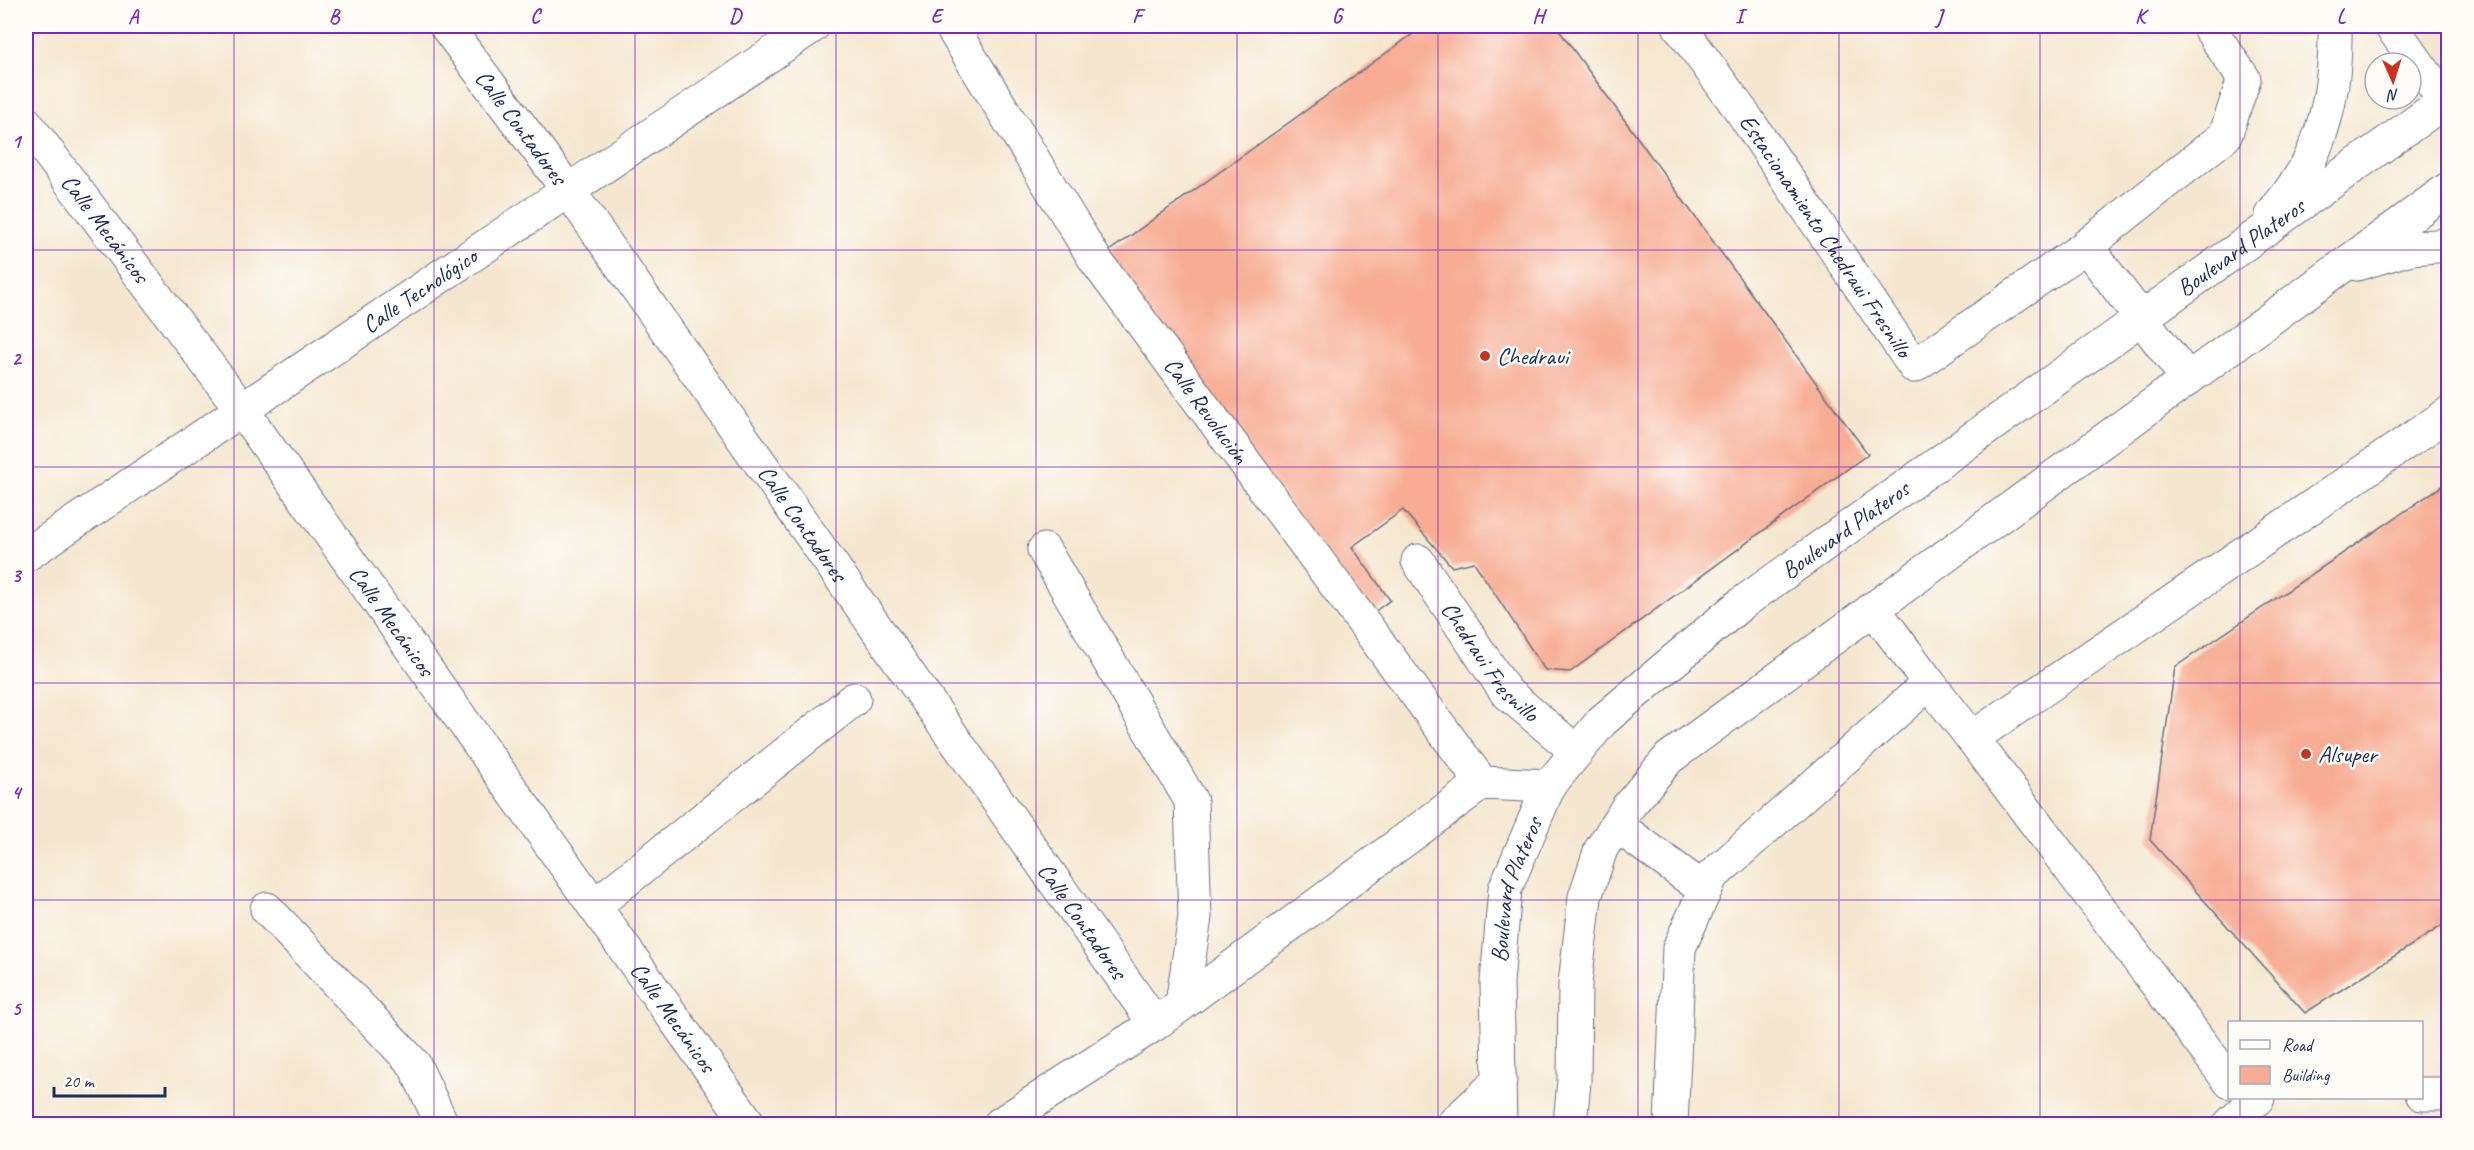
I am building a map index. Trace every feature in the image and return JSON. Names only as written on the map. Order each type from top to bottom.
[{"type":"street","name":"Calle Contadores","points":[[446,26],[568,190],[1155,1024]]},
{"type":"street","name":"Calle Tecnológico","points":[[26,555],[813,26]]},
{"type":"street","name":"Calle Revolución","points":[[951,26],[1096,261],[1482,783]]},
{"type":"street","name":"Estacionamiento Chedraui Fresnillo","points":[[1679,26],[1742,112],[1914,366],[2086,246],[2225,136],[2244,79],[2208,26]]},
{"type":"street","points":[[2259,234],[2309,162],[2328,110],[2336,58],[2335,26]]},
{"type":"street","points":[[2391,26],[2448,102]]},
{"type":"street","name":"Boulevard Plateros","points":[[1500,1125],[1497,982],[1505,889],[1549,786],[1602,721],[1741,604],[2448,102]]},
{"type":"street","name":"Calle Mecánicos","points":[[26,123],[243,410],[749,1125]]},
{"type":"street","points":[[1570,1125],[1574,1082],[1575,984],[1586,897],[1601,849],[1627,808],[1669,758],[2448,189]]},
{"type":"street","points":[[2086,246],[2187,378]]},
{"type":"street","points":[[2335,270],[2411,248],[2448,246]]},
{"type":"street","points":[[1972,738],[2448,414]]},
{"type":"street","points":[[1044,550],[1191,801],[1195,917],[1182,1004]]},
{"type":"street","name":"Chedraui Fresnillo","points":[[1418,561],[1506,692],[1577,752]]},
{"type":"street","points":[[1873,608],[2228,1084]]},
{"type":"street","points":[[1671,1125],[1679,948],[1710,877],[1929,683]]},
{"type":"street","points":[[594,906],[854,699]]},
{"type":"street","points":[[1000,1125],[1155,1024],[1482,783],[1549,786]]},
{"type":"street","points":[[1616,825],[1705,890]]},
{"type":"street","points":[[267,909],[414,1064],[442,1125]]},
{"type":"street","points":[[1453,1125],[1500,1080]]},
{"type":"street","points":[[2423,1094],[2448,1094]]},
{"type":"building","name":"Chedraui","points":[[1424,26],[1556,26],[1868,454],[1570,672],[1545,670],[1474,562],[1452,567],[1403,510],[1352,547],[1390,600],[1373,613],[1098,259]]},
{"type":"building","name":"Alsuper","points":[[2448,482],[2448,922],[2305,1013],[2150,840],[2175,667]]},
{"type":"place","name":"Chedraui","points":[[1485,356]]},
{"type":"place","name":"Alsuper","points":[[2306,754]]}]
